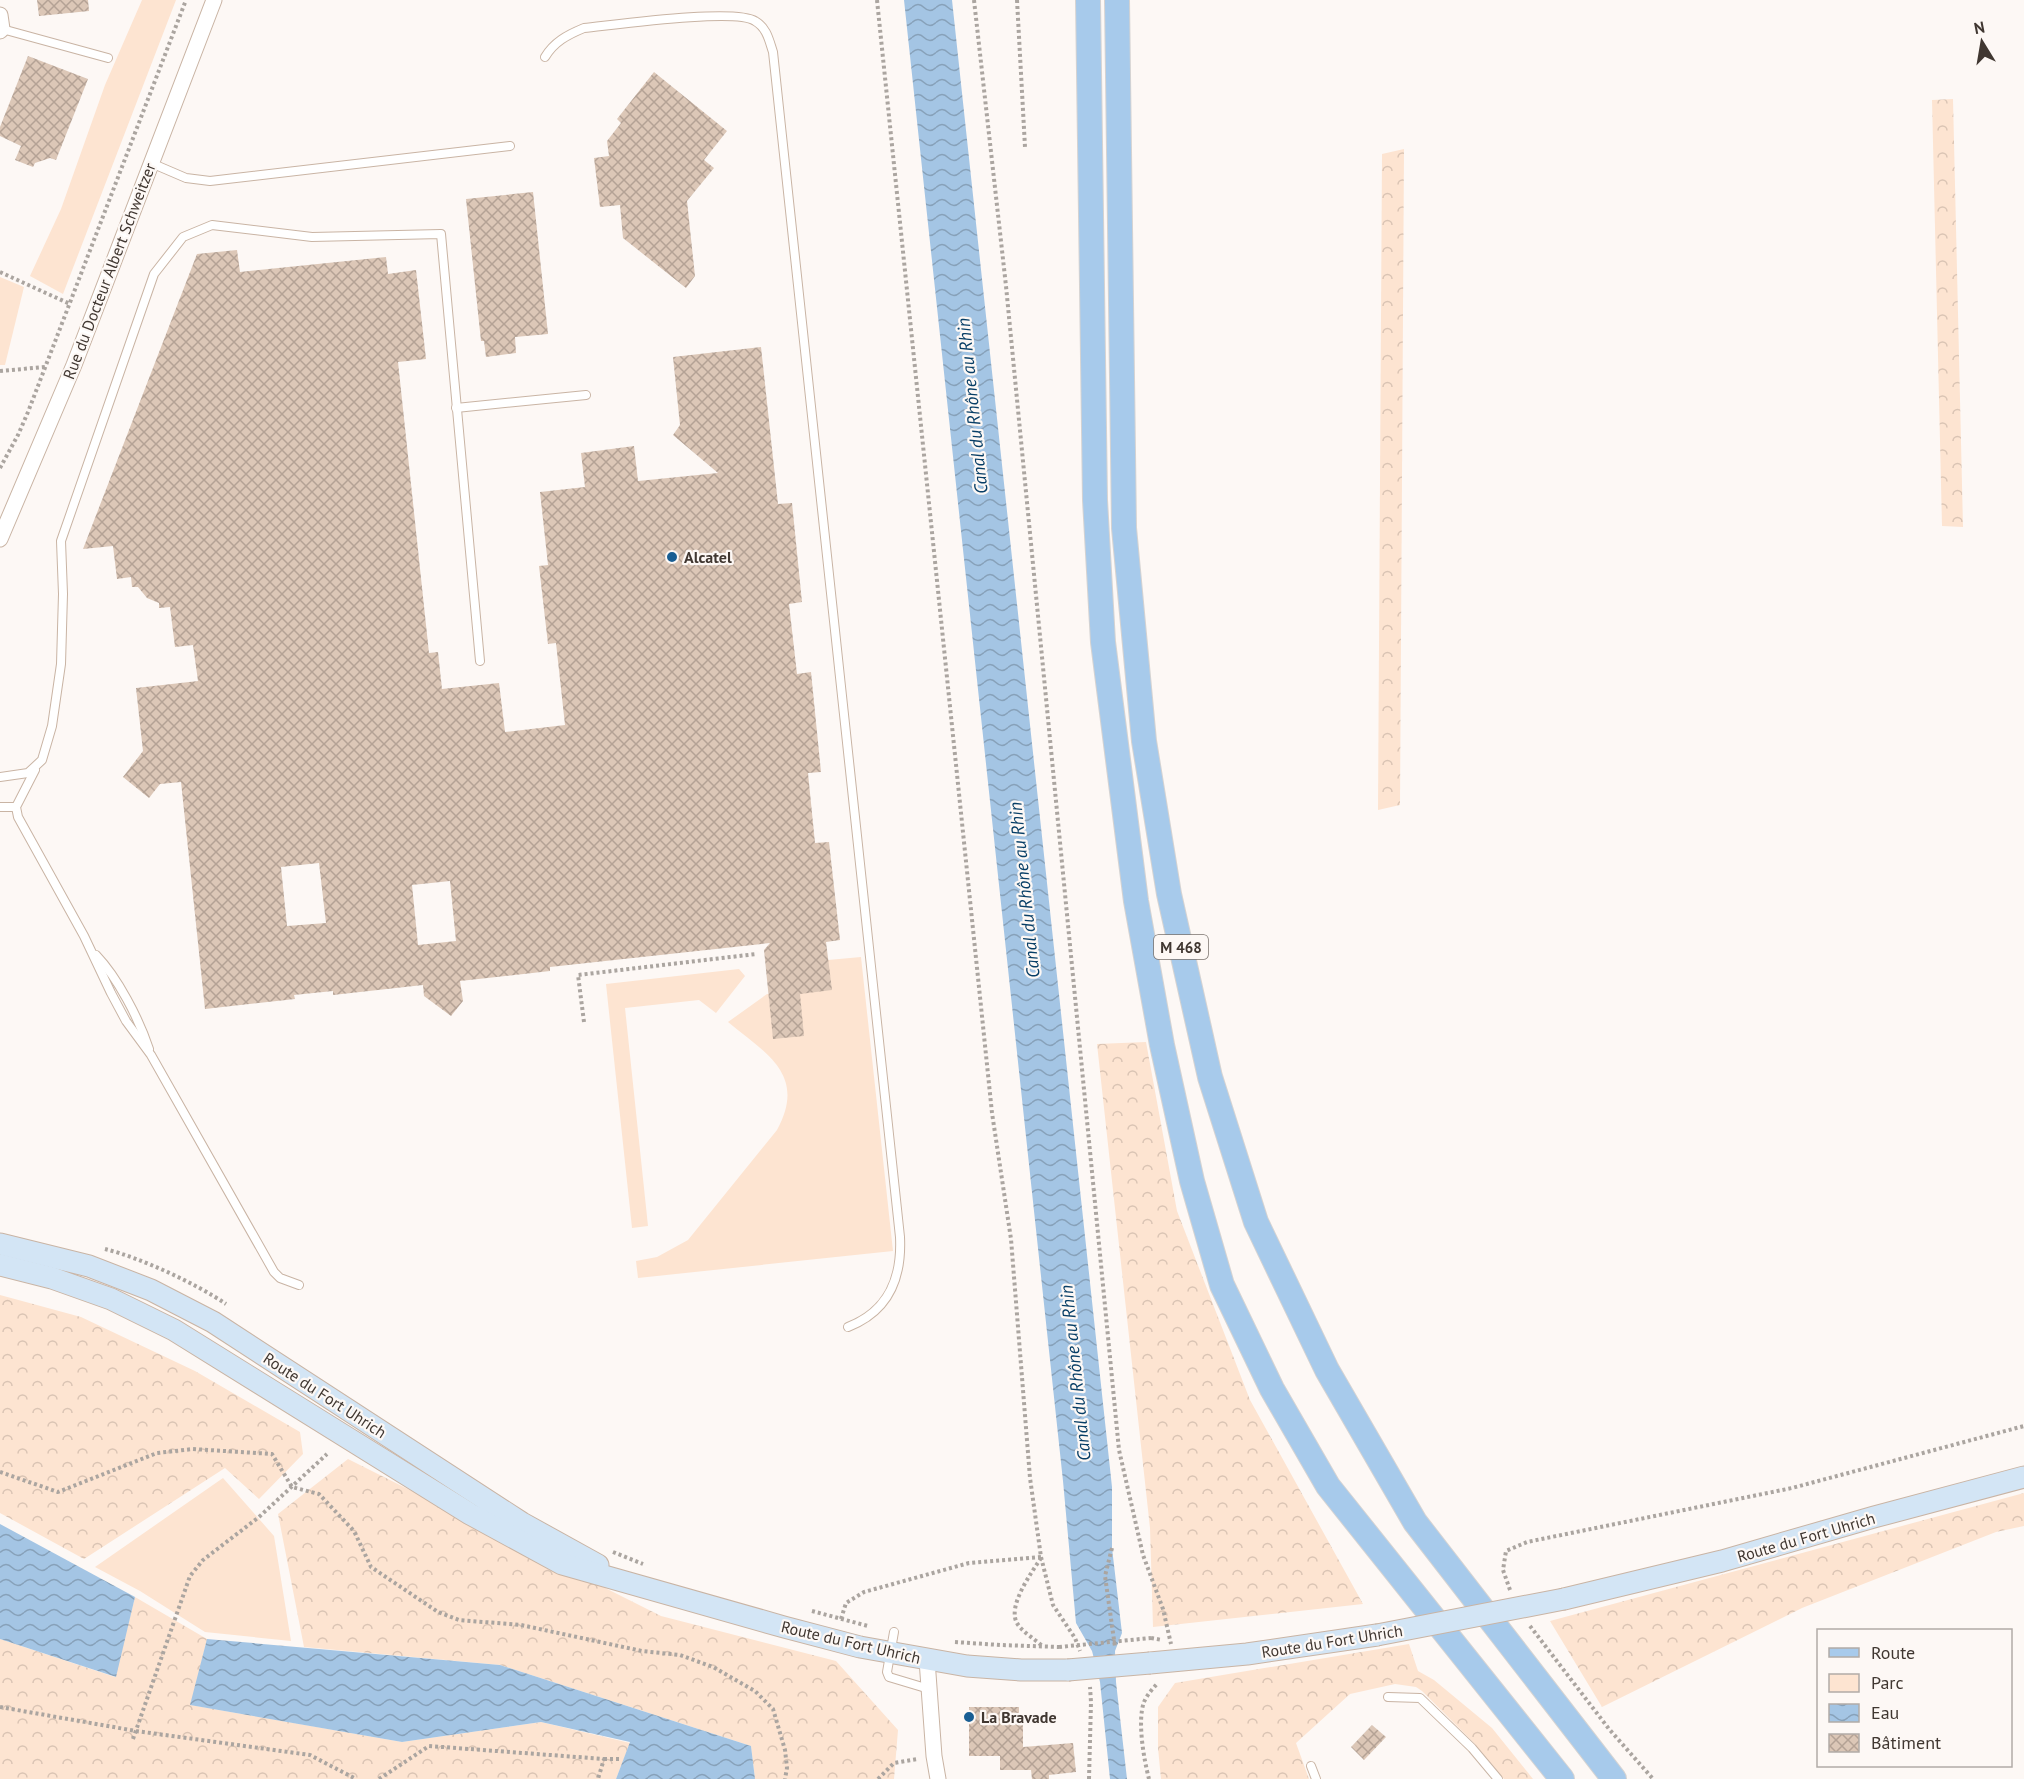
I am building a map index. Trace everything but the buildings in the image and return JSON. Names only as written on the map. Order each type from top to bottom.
[{"type":"main road","name":"M 468","points":[[1088,0],[1095,500],[1103,642],[1136,900],[1162,1045],[1192,1181],[1222,1285],[1272,1389],[1328,1486],[1562,1779]]},
{"type":"main road","name":"M 468","points":[[1118,0],[1124,528],[1144,741],[1169,894],[1209,1077],[1256,1222],[1333,1380],[1415,1522],[1614,1779]]},
{"type":"street","name":"Rue du Docteur Albert Schweitzer","points":[[0,539],[74,365],[214,0]]},
{"type":"street","name":"Route du Fort Uhrich","points":[[0,1244],[89,1266],[151,1290],[213,1322],[522,1523],[632,1584]]},
{"type":"street","name":"Route du Fort Uhrich","points":[[0,1265],[52,1278],[111,1299],[174,1330],[470,1514],[562,1564],[784,1627],[890,1653],[997,1669],[1068,1670],[1172,1662],[1270,1651],[1377,1635],[1564,1599],[1722,1562],[2024,1476]]},
{"type":"street","points":[[927,1660],[934,1756],[938,1779]]},
{"type":"lane","points":[[545,57],[552,45],[570,33],[584,28],[723,15],[754,19],[768,34],[773,52],[900,1237],[901,1262],[891,1292],[870,1315],[848,1327]]},
{"type":"lane","points":[[0,25],[108,58]]},
{"type":"lane","points":[[151,162],[186,178],[210,182],[510,146]]},
{"type":"lane","points":[[299,1285],[280,1278],[274,1272],[151,1055],[126,1021],[93,952],[18,817],[16,807],[36,767],[42,760],[52,726],[61,664],[63,594],[61,541],[154,274],[183,237],[213,225],[312,237],[441,234],[480,662]]},
{"type":"lane","points":[[456,408],[586,395]]},
{"type":"lane","points":[[0,777],[22,775],[36,767]]},
{"type":"lane","points":[[0,807],[16,807]]},
{"type":"lane","points":[[894,1632],[887,1672],[889,1677],[929,1689]]},
{"type":"lane","points":[[1388,1697],[1420,1698],[1472,1748],[1498,1779]]},
{"type":"lane","points":[[1311,1767],[1316,1779]]},
{"type":"path","points":[[0,468],[18,435],[186,0]]},
{"type":"path","points":[[877,0],[992,1113],[1011,1239],[1030,1478],[1041,1557],[1023,1587],[1014,1612],[1017,1624],[1043,1647]]},
{"type":"path","points":[[974,0],[1008,310],[1119,1450],[1143,1555],[1163,1609],[1171,1642],[1172,1662],[1168,1673],[1155,1686],[1143,1704],[1144,1761],[1149,1779]]},
{"type":"path","points":[[1017,0],[1025,147]]},
{"type":"path","points":[[0,272],[70,304]]},
{"type":"path","points":[[0,371],[45,366]]},
{"type":"path","points":[[584,1022],[578,975],[756,954]]},
{"type":"path","points":[[100,1247],[122,1253],[160,1269],[226,1304]]},
{"type":"path","points":[[1507,1584],[1503,1570],[1506,1551],[1527,1542],[1792,1488],[2024,1426]]},
{"type":"path","points":[[0,1472],[58,1492],[157,1453],[193,1449],[272,1454],[292,1487],[319,1494],[354,1531],[371,1567],[438,1612],[459,1620],[521,1625],[642,1651],[680,1655],[713,1667],[755,1691],[773,1709],[785,1750],[788,1768],[786,1779]]},
{"type":"path","points":[[134,1739],[190,1576],[203,1560],[259,1517],[327,1454]]},
{"type":"path","points":[[1112,1548],[1105,1576],[1115,1651]]},
{"type":"path","points":[[607,1550],[649,1567]]},
{"type":"path","points":[[841,1619],[846,1603],[864,1592],[969,1563],[1041,1557]]},
{"type":"path","points":[[807,1610],[894,1632]]},
{"type":"path","points":[[1534,1633],[1578,1686],[1609,1729],[1653,1779]]},
{"type":"path","points":[[947,1641],[1059,1647],[1151,1638]]},
{"type":"path","points":[[0,1707],[136,1731],[304,1754],[315,1757],[356,1779]]},
{"type":"path","points":[[379,1779],[429,1746],[622,1759]]},
{"type":"path","points":[[878,1779],[894,1763],[934,1756]]},
{"type":"path","points":[[597,1779],[604,1759]]},
{"type":"green space","points":[[142,0],[176,0],[63,294],[30,276],[61,209],[105,85]]},
{"type":"green space","points":[[1953,99],[1963,527],[1942,526],[1932,100]]},
{"type":"green space","points":[[1404,149],[1400,805],[1378,810],[1382,154]]},
{"type":"green space","points":[[0,277],[24,287],[5,365],[0,365]]},
{"type":"green space","points":[[861,957],[893,1251],[638,1278],[636,1261],[657,1257],[688,1240],[777,1130],[785,1111],[787,1094],[785,1080],[778,1067],[769,1056],[728,1022],[767,994],[800,994],[828,960]]},
{"type":"green space","points":[[739,969],[745,976],[716,1013],[699,1000],[625,1008],[648,1226],[632,1228],[606,984]]},
{"type":"green space","points":[[1146,1042],[1177,1211],[1250,1400],[1363,1604],[1153,1627],[1150,1528],[1097,1044]]},
{"type":"green space","points":[[0,1295],[81,1317],[195,1371],[300,1432],[303,1454],[259,1499],[225,1468],[84,1559],[0,1513]]},
{"type":"green space","points":[[348,1459],[661,1616],[836,1661],[898,1730],[894,1779],[755,1779],[751,1746],[500,1665],[304,1647],[278,1514]]},
{"type":"green space","points":[[223,1478],[274,1536],[291,1641],[205,1632],[140,1591],[95,1567]]},
{"type":"green space","points":[[2024,1493],[2024,1526],[1996,1532],[1802,1608],[1602,1707],[1550,1621]]},
{"type":"green space","points":[[135,1597],[207,1639],[191,1705],[402,1742],[541,1722],[630,1743],[616,1779],[0,1779],[0,1639],[115,1677]]},
{"type":"green space","points":[[1409,1644],[1418,1671],[1434,1680],[1492,1728],[1533,1779],[1504,1779],[1475,1744],[1422,1691],[1416,1687],[1395,1684],[1350,1694],[1296,1743],[1309,1779],[1161,1779],[1158,1707],[1175,1683]]},
{"type":"water","name":"Canal du Rhône au Rhin","points":[[904,0],[952,0],[1112,1487],[1112,1548],[1122,1633],[1115,1651],[1116,1682],[1127,1779],[1110,1779],[1100,1682],[1092,1651],[1076,1623],[1063,1481]]},
{"type":"water","points":[[0,1524],[135,1597],[116,1677],[0,1639]]},
{"type":"water","points":[[207,1639],[500,1665],[751,1746],[755,1779],[616,1779],[630,1742],[541,1722],[402,1742],[190,1705]]},
{"type":"place","name":"Alcatel","points":[[672,557]]},
{"type":"place","name":"La Bravade","points":[[969,1717]]}]
